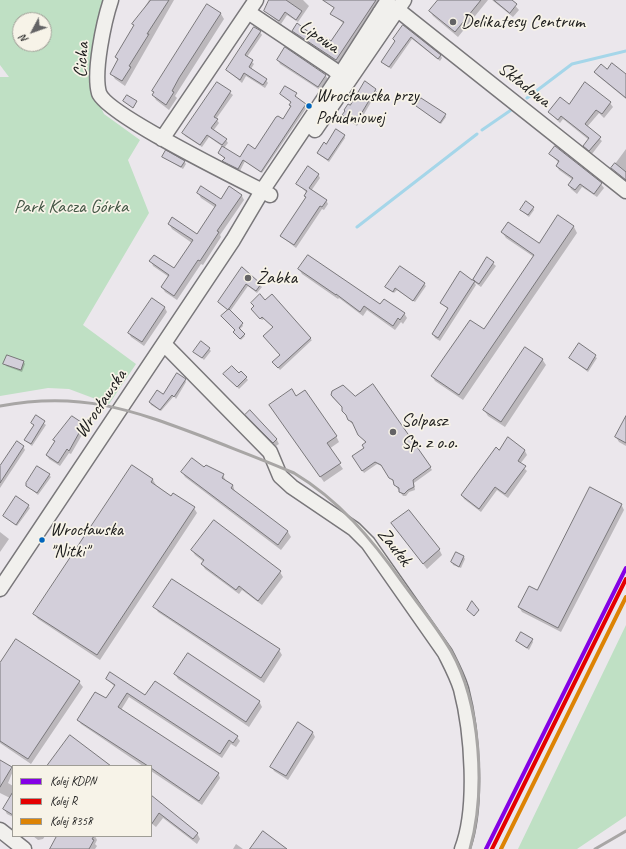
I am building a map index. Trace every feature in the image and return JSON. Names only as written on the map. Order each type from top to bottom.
[{"type":"street","name":"Cicha","points":[[111,0],[103,23],[97,80],[100,93],[108,103],[162,139],[267,193]]},
{"type":"street","points":[[162,139],[256,0]]},
{"type":"street","name":"Wrocławska","points":[[0,589],[233,240],[267,193],[393,4]]},
{"type":"street","name":"Składowa","points":[[393,4],[626,191]]},
{"type":"street","name":"Lipowa","points":[[248,12],[344,78]]},
{"type":"street","name":"Zaułek","points":[[164,344],[270,452],[280,476],[292,487],[354,529],[368,543],[445,653],[453,668],[460,689],[466,714],[469,743],[471,795],[469,822],[464,845]]},
{"type":"street","points":[[0,830],[24,849]]},
{"type":"green space","name":"Park Kacza Górka","points":[[0,0],[113,0],[93,91],[104,114],[140,140],[128,160],[149,213],[83,325],[136,364],[109,404],[69,389],[48,388],[0,396],[0,77],[9,77],[0,65]]},
{"type":"green space","points":[[626,625],[626,816],[577,849],[518,849]]},
{"type":"building","points":[[151,0],[169,0],[147,34],[149,34],[129,66],[131,67],[122,81],[110,74],[118,59],[115,57],[134,25],[132,24]]},
{"type":"building","points":[[269,0],[286,0],[302,11],[296,20],[285,12],[279,21],[264,11]]},
{"type":"building","points":[[323,0],[376,0],[336,60],[292,31],[297,23],[323,43],[326,38],[331,41],[344,22],[330,14],[334,8]]},
{"type":"building","name":"Delikatesy Centrum","points":[[438,0],[481,0],[455,32],[429,11]]},
{"type":"building","points":[[494,0],[512,0],[517,4],[510,13]]},
{"type":"building","points":[[207,4],[221,13],[179,78],[172,91],[174,92],[166,105],[152,95],[154,92],[152,91]]},
{"type":"building","points":[[403,25],[441,55],[438,59],[411,37],[389,67],[381,62],[395,41],[393,39]]},
{"type":"building","points":[[254,27],[261,31],[245,55],[253,60],[249,67],[267,79],[263,85],[244,73],[240,80],[226,70]]},
{"type":"building","points":[[285,47],[326,75],[318,87],[277,60]]},
{"type":"building","points":[[612,63],[626,74],[626,98],[594,72],[601,64],[607,69]]},
{"type":"building","points":[[365,81],[376,89],[355,124],[342,115]]},
{"type":"building","points":[[217,82],[231,91],[214,117],[218,119],[211,128],[227,139],[222,145],[207,135],[200,145],[182,133]]},
{"type":"building","points":[[585,82],[611,102],[602,114],[596,110],[585,124],[601,137],[589,151],[583,146],[589,138],[561,116],[558,120],[548,112],[560,97],[569,104]]},
{"type":"building","points":[[285,86],[297,93],[295,96],[306,104],[261,172],[243,160],[238,169],[222,161],[225,158],[218,153],[222,146],[240,157],[248,144],[255,149],[276,117],[278,116],[283,119],[291,106],[289,105],[291,102],[280,94]]},
{"type":"building","points":[[127,95],[137,101],[133,108],[123,101]]},
{"type":"building","points":[[421,98],[446,114],[440,123],[416,106]]},
{"type":"building","points":[[336,129],[345,135],[328,160],[317,153],[324,142],[326,144]]},
{"type":"building","points":[[555,146],[602,183],[594,194],[580,184],[575,190],[568,185],[573,178],[556,166],[559,161],[549,154]]},
{"type":"building","points":[[166,150],[185,161],[181,167],[162,157]]},
{"type":"building","points":[[615,163],[626,172],[626,180],[611,168]]},
{"type":"building","points":[[308,166],[319,174],[309,188],[327,200],[322,207],[320,206],[294,245],[280,236],[306,197],[304,196],[307,191],[296,184]]},
{"type":"building","points":[[201,186],[221,199],[229,186],[242,195],[217,231],[219,232],[200,261],[198,260],[174,296],[161,287],[169,275],[149,261],[154,255],[174,268],[193,240],[168,224],[172,217],[197,234],[216,205],[197,193]]},
{"type":"building","points":[[526,201],[534,207],[528,215],[520,210]]},
{"type":"building","points":[[558,215],[574,226],[459,395],[431,376],[470,320],[484,329],[534,255],[501,232],[508,222],[539,243]]},
{"type":"building","points":[[308,255],[380,304],[384,299],[405,313],[400,320],[398,318],[393,326],[364,306],[360,312],[298,269]]},
{"type":"building","points":[[487,257],[494,262],[479,284],[475,281],[438,338],[432,334],[448,308],[440,303],[460,271],[472,280]]},
{"type":"building","points":[[400,266],[425,283],[413,301],[395,288],[393,292],[385,287]]},
{"type":"building","points":[[242,267],[261,284],[256,291],[246,284],[228,310],[218,302]]},
{"type":"building","points":[[260,294],[265,300],[272,294],[311,338],[278,368],[272,362],[280,355],[263,336],[273,327],[262,317],[260,319],[251,309],[254,306],[251,303]]},
{"type":"building","points":[[152,298],[165,307],[142,342],[128,333]]},
{"type":"building","points":[[229,309],[243,323],[239,328],[245,334],[240,339],[233,332],[235,330],[221,316]]},
{"type":"building","points":[[201,341],[210,348],[202,358],[193,352]]},
{"type":"building","points":[[579,343],[596,355],[587,370],[569,358]]},
{"type":"building","points":[[525,347],[543,359],[501,422],[483,410]]},
{"type":"building","points":[[7,355],[24,361],[21,370],[3,364]]},
{"type":"building","points":[[232,366],[239,373],[241,371],[247,377],[237,387],[223,374]]},
{"type":"building","points":[[177,373],[186,379],[174,397],[172,395],[160,410],[149,402],[157,390],[163,394]]},
{"type":"building","points":[[373,384],[431,467],[413,480],[414,487],[404,494],[399,492],[399,488],[394,485],[393,480],[389,478],[381,465],[375,462],[362,471],[352,456],[364,448],[362,445],[366,442],[358,435],[352,422],[348,420],[342,411],[342,407],[331,395],[332,391],[343,385],[355,396]]},
{"type":"building","points":[[292,389],[296,396],[305,390],[337,436],[327,443],[341,463],[320,477],[269,405]]},
{"type":"building","points":[[250,410],[277,439],[273,443],[245,415]]},
{"type":"building","points":[[36,415],[45,421],[31,444],[24,440],[34,425],[31,423]]},
{"type":"building","points":[[72,416],[84,424],[69,451],[67,449],[58,463],[46,455],[55,441],[53,440]]},
{"type":"building","points":[[626,416],[626,443],[615,437]]},
{"type":"building","points":[[508,437],[525,450],[518,461],[526,466],[505,494],[495,487],[479,509],[461,495],[496,447],[499,450]]},
{"type":"building","points":[[17,441],[24,446],[0,483],[0,466]]},
{"type":"building","points":[[192,458],[204,467],[206,465],[224,474],[222,478],[233,485],[231,488],[288,531],[278,545],[181,472]]},
{"type":"building","points":[[132,465],[153,479],[151,482],[171,496],[173,493],[195,507],[97,655],[33,614]]},
{"type":"building","points":[[37,466],[50,474],[37,493],[26,486],[26,483]]},
{"type":"building","points":[[590,487],[622,504],[558,628],[518,607],[529,586],[537,590]]},
{"type":"building","points":[[16,496],[29,505],[16,525],[3,516]]},
{"type":"building","points":[[409,510],[440,549],[423,564],[391,523]]},
{"type":"building","points":[[214,520],[281,571],[258,601],[239,586],[236,590],[201,564],[204,560],[191,550]]},
{"type":"building","points":[[456,552],[464,556],[459,567],[451,562]]},
{"type":"building","points":[[172,579],[280,649],[261,678],[153,607]]},
{"type":"building","points":[[472,601],[479,610],[474,616],[467,610]]},
{"type":"building","points":[[521,632],[533,639],[527,648],[516,641]]},
{"type":"building","points":[[16,639],[80,681],[28,759],[0,741],[0,663]]},
{"type":"building","points":[[188,653],[260,701],[246,722],[174,674]]},
{"type":"building","points":[[110,672],[145,695],[155,681],[238,736],[233,743],[229,740],[220,754],[127,693],[118,707],[219,773],[199,801],[152,769],[152,765],[146,765],[77,720],[95,692],[106,698],[115,685],[106,679]]},
{"type":"building","points":[[298,722],[313,732],[286,776],[270,767]]},
{"type":"building","points":[[70,735],[110,765],[48,765]]},
{"type":"building","points":[[0,760],[12,767],[0,787]]},
{"type":"building","points":[[12,794],[12,814],[3,809]]},
{"type":"building","points":[[152,796],[198,833],[193,839],[159,813],[152,824]]},
{"type":"building","points":[[263,831],[287,849],[250,849]]},
{"type":"building","points":[[56,837],[93,837],[92,839],[94,840],[89,849],[50,849]]},
{"type":"waterway","points":[[527,98],[572,64],[626,51]]},
{"type":"waterway","points":[[482,130],[514,108]]},
{"type":"waterway","points":[[357,227],[477,134]]},
{"type":"railway","points":[[0,406],[29,402],[80,402],[104,405],[152,418],[294,473],[326,495],[340,508],[367,536],[440,633],[461,672],[469,696],[478,748],[478,801],[470,849]]},
{"type":"railway","points":[[595,849],[626,831]]},
{"type":"rail line","name":"KDPN","points":[[486,849],[626,568]]},
{"type":"rail line","name":"R","points":[[492,849],[626,579]]},
{"type":"rail line","name":"8358","points":[[501,849],[626,597]]},
{"type":"place","name":"Delikatesy Centrum","points":[[453,22]]},
{"type":"place","name":"Wrocławska przy Południowej","points":[[309,106]]},
{"type":"place","name":"Żabka","points":[[248,278]]},
{"type":"place","name":"Solpasz Sp. z o.o.","points":[[393,432]]},
{"type":"place","name":"Wrocławska \"Nitki\"","points":[[42,540]]}]
